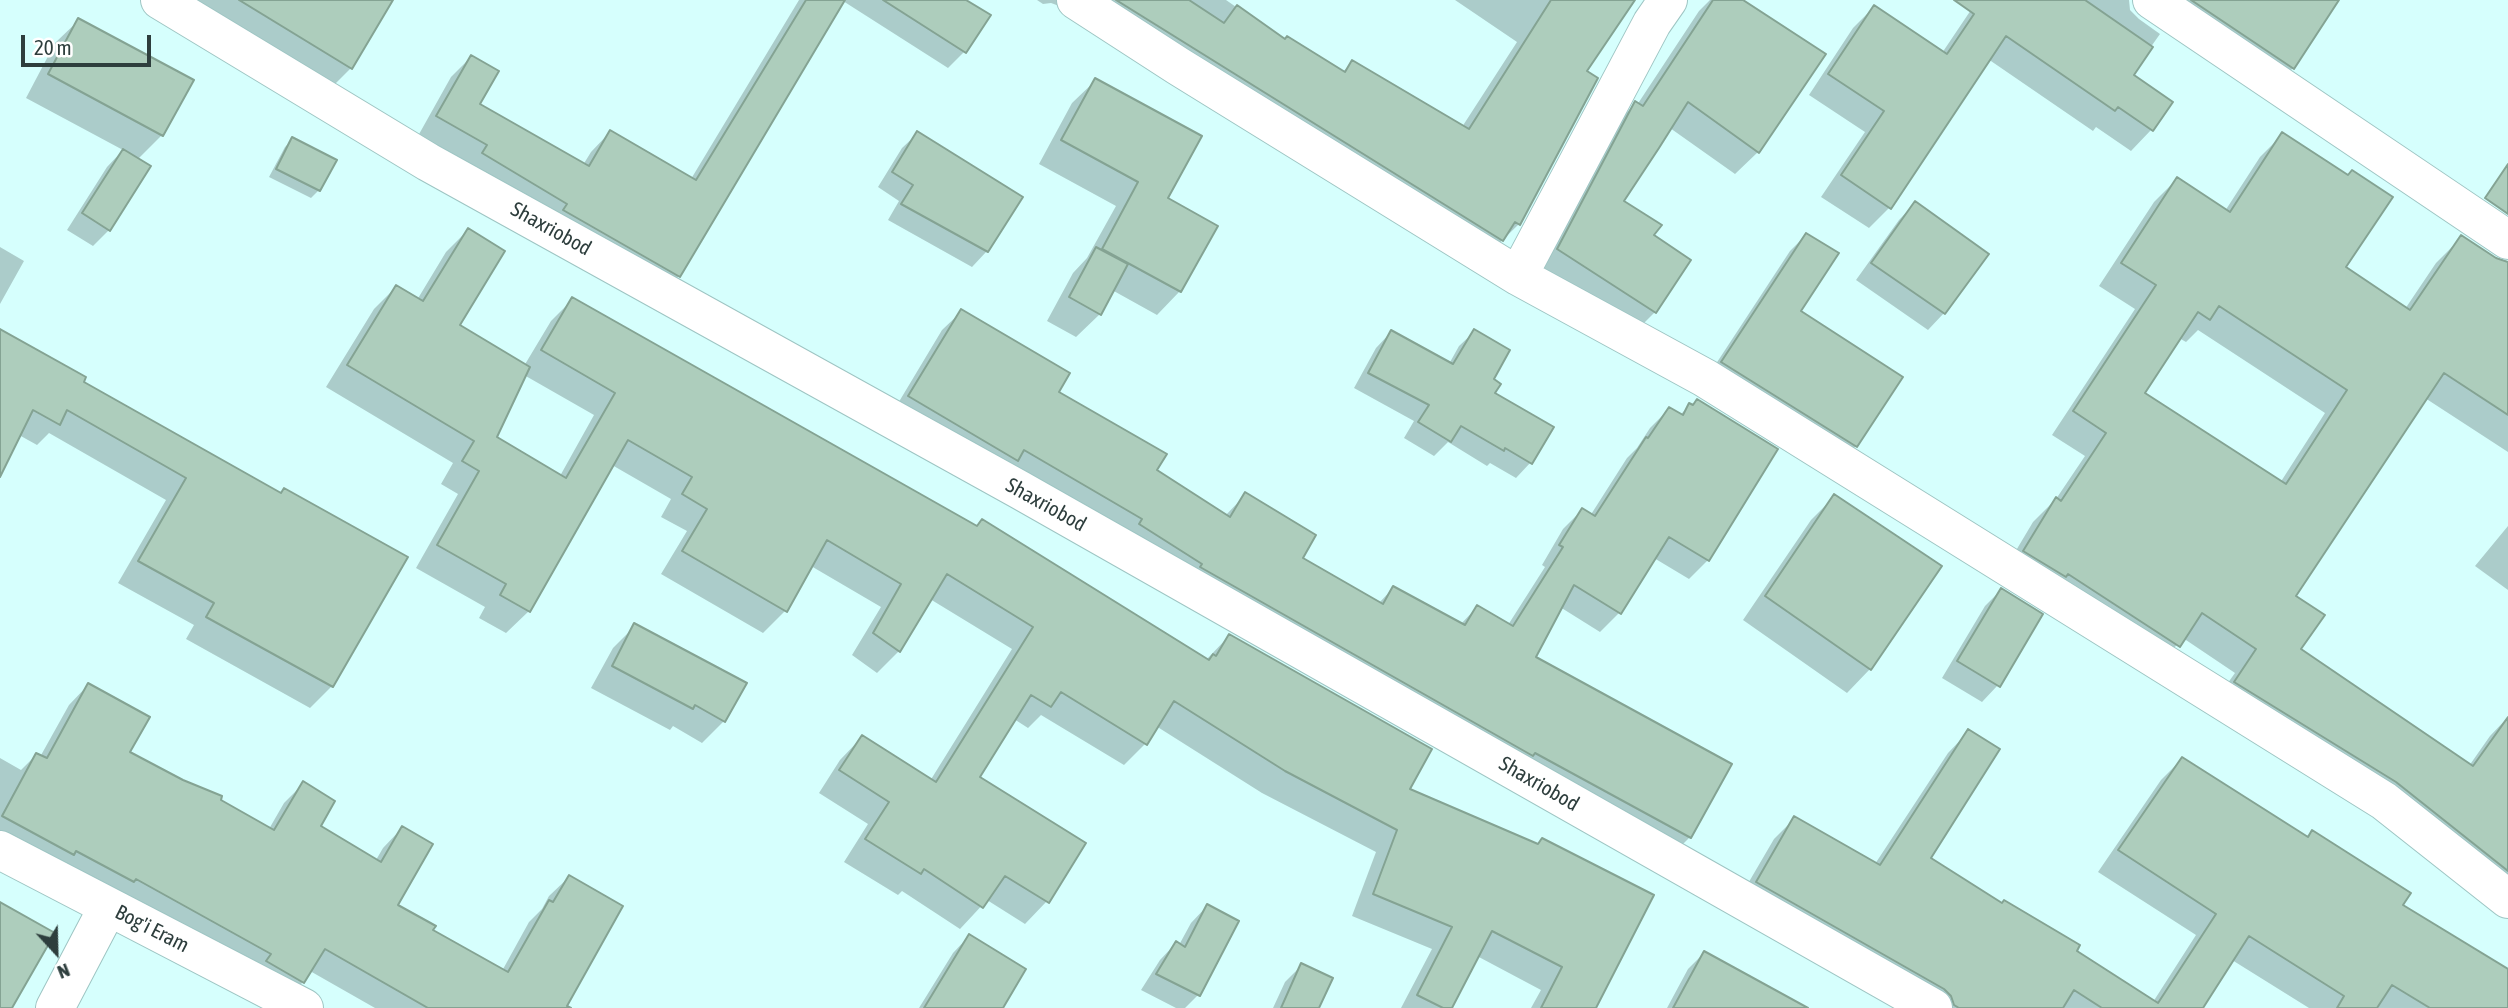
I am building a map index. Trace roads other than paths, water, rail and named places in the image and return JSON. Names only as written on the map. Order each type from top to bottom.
[{"type":"street","name":"Shaxriobod","points":[[160,0],[428,162],[1020,490],[1933,1008]]},
{"type":"street","points":[[1076,0],[1518,276],[1705,378],[2361,786],[2384,801],[2508,899]]},
{"type":"street","points":[[1518,276],[1652,23],[1668,0]]},
{"type":"street","points":[[2152,0],[2508,240]]},
{"type":"street","name":"Bog'i Eram","points":[[0,850],[304,1008]]},
{"type":"street","points":[[55,1008],[108,906]]}]
